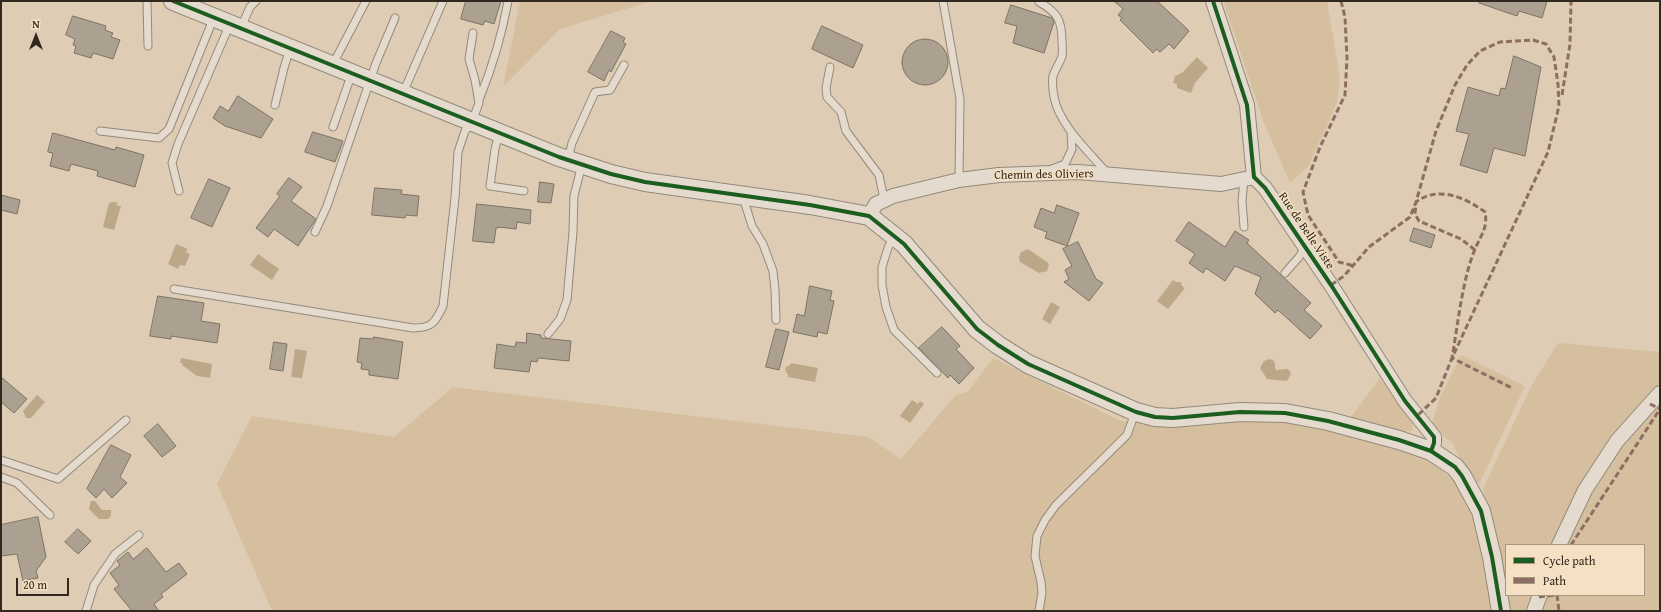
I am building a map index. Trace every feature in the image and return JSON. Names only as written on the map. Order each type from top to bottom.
[{"type":"street","points":[[173,1],[352,72],[472,122],[575,162],[611,174],[645,182],[839,209],[869,216],[904,244],[977,329],[998,345],[1028,364],[1097,396],[1136,412],[1155,417],[1173,418],[1240,412],[1285,413],[1335,422],[1399,440],[1431,451],[1455,467],[1462,476],[1481,511],[1492,557],[1501,611]]},
{"type":"street","points":[[1213,1],[1247,105],[1249,178]]},
{"type":"street","name":"Chemin des Oliviers","points":[[884,199],[958,180],[1043,173],[1078,172],[1221,184],[1249,178]]},
{"type":"street","name":"Rue de Belle Viste","points":[[1249,178],[1265,188],[1402,396],[1434,437],[1434,443],[1431,451]]},
{"type":"street","points":[[869,216],[876,204],[884,199]]},
{"type":"street","points":[[1559,544],[1585,490],[1617,441],[1660,393]]},
{"type":"street","points":[[1534,611],[1540,596]]},
{"type":"lane","points":[[148,1],[148,46]]},
{"type":"lane","points":[[100,130],[159,138],[169,129],[228,23],[256,1]]},
{"type":"lane","points":[[332,65],[366,1]]},
{"type":"lane","points":[[403,93],[443,1]]},
{"type":"lane","points":[[174,289],[413,328],[426,328],[437,320],[443,306],[455,198],[458,152],[465,131],[472,122],[493,66],[504,26],[508,1]]},
{"type":"lane","points":[[943,1],[960,99],[958,180]]},
{"type":"lane","points":[[1039,2],[1051,8],[1059,18],[1062,33],[1062,56],[1053,75],[1054,98],[1064,122],[1071,132],[1108,175]]},
{"type":"lane","points":[[315,232],[327,206],[376,63],[394,18]]},
{"type":"lane","points":[[179,191],[172,163],[178,144],[228,23]]},
{"type":"lane","points":[[473,33],[470,59],[479,102]]},
{"type":"lane","points":[[275,106],[290,47]]},
{"type":"lane","points":[[548,334],[560,319],[567,300],[573,232],[575,162],[572,143],[595,92],[610,90],[624,66]]},
{"type":"lane","points":[[830,67],[826,88],[827,97],[841,112],[846,131],[878,175],[884,199]]},
{"type":"lane","points":[[333,127],[352,72]]},
{"type":"lane","points":[[1043,173],[1066,164],[1072,149],[1071,132]]},
{"type":"lane","points":[[500,133],[495,149],[490,186],[524,191]]},
{"type":"lane","points":[[1244,226],[1242,201],[1249,178]]},
{"type":"lane","points":[[742,195],[752,226],[763,244],[773,271],[776,320]]},
{"type":"lane","points":[[894,235],[882,267],[882,285],[886,307],[894,330],[936,373]]},
{"type":"lane","points":[[1285,273],[1299,257],[1305,247]]},
{"type":"lane","points":[[1038,611],[1042,593],[1035,556],[1037,536],[1045,520],[1056,505],[1127,435],[1136,412]]},
{"type":"lane","points":[[1,460],[58,479],[126,420]]},
{"type":"lane","points":[[1,477],[18,483],[50,515]]},
{"type":"lane","points":[[86,611],[94,585],[116,554],[139,535]]},
{"type":"shaded area","points":[[520,1],[652,1],[560,29],[503,87]]},
{"type":"shaded area","points":[[1223,1],[1327,1],[1340,77],[1337,103],[1308,167],[1290,183],[1264,123]]},
{"type":"shaded area","points":[[1197,57],[1208,68],[1195,83],[1191,93],[1177,88],[1177,84],[1173,83],[1175,76],[1183,72]]},
{"type":"shaded area","points":[[116,202],[118,206],[121,206],[114,230],[103,227],[109,203]]},
{"type":"shaded area","points":[[176,244],[188,249],[186,252],[190,254],[185,266],[180,265],[178,269],[168,264]]},
{"type":"shaded area","points":[[1028,249],[1049,264],[1047,271],[1039,273],[1020,262],[1019,257],[1021,252]]},
{"type":"shaded area","points":[[258,254],[279,269],[272,280],[250,265]]},
{"type":"shaded area","points":[[1173,280],[1176,282],[1181,282],[1182,286],[1185,288],[1168,309],[1157,301]]},
{"type":"shaded area","points":[[1051,302],[1060,307],[1050,324],[1042,319]]},
{"type":"shaded area","points":[[1558,343],[1660,352],[1660,611],[1510,611],[1507,596],[1645,596],[1645,544],[1505,544],[1505,582],[1498,544],[1483,489],[1530,388]]},
{"type":"shaded area","points":[[295,349],[307,351],[302,378],[291,377]]},
{"type":"shaded area","points":[[1461,355],[1525,386],[1479,484],[1459,457],[1452,442],[1441,435],[1432,423],[1440,397]]},
{"type":"shaded area","points":[[181,358],[212,364],[210,378],[197,376],[182,365],[183,363],[180,363]]},
{"type":"shaded area","points":[[993,358],[1121,421],[1159,426],[1225,420],[1296,422],[1342,431],[1420,456],[1436,464],[1459,487],[1473,513],[1495,611],[272,611],[217,484],[252,416],[394,437],[453,387],[869,437],[901,459],[956,395],[968,392]]},
{"type":"shaded area","points":[[1269,359],[1273,360],[1275,363],[1276,370],[1287,369],[1290,371],[1291,374],[1287,381],[1267,379],[1260,368],[1264,361]]},
{"type":"shaded area","points":[[791,363],[818,368],[815,382],[788,377],[785,370]]},
{"type":"shaded area","points":[[1380,378],[1412,422],[1413,429],[1411,431],[1402,432],[1351,417]]},
{"type":"shaded area","points":[[37,395],[45,402],[31,418],[26,418],[23,411]]},
{"type":"shaded area","points":[[912,400],[918,404],[920,401],[924,404],[910,423],[900,416]]},
{"type":"shaded area","points":[[91,501],[95,501],[102,510],[111,510],[111,516],[108,519],[99,519],[89,509]]},
{"type":"building","points":[[466,1],[501,1],[494,24],[485,21],[483,25],[461,19]]},
{"type":"building","points":[[1114,1],[1157,1],[1189,31],[1174,49],[1169,44],[1160,52],[1156,49],[1153,53],[1120,20],[1122,18],[1118,15],[1123,9]]},
{"type":"building","points":[[1480,1],[1547,1],[1542,18],[1519,11],[1517,16],[1479,3]]},
{"type":"building","points":[[1011,5],[1052,18],[1054,22],[1044,53],[1013,43],[1017,26],[1005,23]]},
{"type":"building","points":[[73,16],[106,26],[105,30],[113,33],[111,37],[120,40],[113,59],[93,53],[91,58],[74,53],[76,46],[73,45],[75,39],[66,35]]},
{"type":"building","points":[[822,26],[863,45],[853,68],[812,49]]},
{"type":"building","points":[[611,31],[625,38],[623,42],[626,44],[611,72],[609,70],[604,81],[588,72]]},
{"type":"building","points":[[925,39],[938,43],[944,49],[948,62],[944,75],[938,81],[925,85],[912,81],[906,75],[902,62],[906,49],[912,43]]},
{"type":"building","points":[[1514,56],[1541,67],[1525,156],[1494,148],[1487,173],[1460,165],[1469,134],[1456,131],[1468,87],[1499,96],[1501,88],[1505,89]]},
{"type":"building","points":[[238,96],[273,119],[261,138],[225,126],[213,118],[220,106],[228,111]]},
{"type":"building","points":[[313,132],[343,141],[335,162],[305,152]]},
{"type":"building","points":[[53,133],[115,150],[116,147],[144,155],[135,187],[97,176],[98,171],[71,164],[69,171],[50,166],[53,153],[48,152]]},
{"type":"building","points":[[289,178],[302,187],[291,201],[316,219],[298,246],[274,229],[268,237],[256,228],[280,196],[277,194]]},
{"type":"building","points":[[209,179],[230,188],[212,227],[191,218]]},
{"type":"building","points":[[540,182],[554,184],[551,203],[538,202]]},
{"type":"building","points":[[375,188],[402,190],[401,194],[419,196],[417,216],[406,215],[405,218],[372,215]]},
{"type":"building","points":[[1,195],[20,200],[17,214],[1,210]]},
{"type":"building","points":[[477,204],[531,210],[530,224],[517,222],[516,229],[496,228],[494,243],[473,241]]},
{"type":"building","points":[[1057,205],[1079,213],[1067,246],[1045,238],[1047,232],[1034,227],[1041,208],[1054,213]]},
{"type":"building","points":[[1189,222],[1225,247],[1235,231],[1249,240],[1247,243],[1311,303],[1304,310],[1322,326],[1310,339],[1278,310],[1275,313],[1255,294],[1261,277],[1235,266],[1225,281],[1206,268],[1203,273],[1189,263],[1195,254],[1176,241]]},
{"type":"building","points":[[1414,228],[1435,235],[1431,248],[1410,241]]},
{"type":"building","points":[[1078,242],[1096,279],[1103,283],[1089,301],[1064,282],[1069,279],[1065,270],[1072,266],[1063,249]]},
{"type":"building","points":[[810,286],[832,291],[830,300],[834,301],[827,334],[818,332],[817,337],[793,332],[797,314],[804,316]]},
{"type":"building","points":[[158,296],[204,303],[201,321],[220,324],[217,343],[171,336],[171,339],[150,336]]},
{"type":"building","points":[[942,327],[960,346],[956,349],[974,368],[959,384],[950,375],[948,378],[919,348]]},
{"type":"building","points":[[776,329],[789,332],[779,370],[766,367]]},
{"type":"building","points":[[527,333],[541,335],[541,338],[571,341],[569,361],[538,358],[537,362],[531,361],[529,372],[494,368],[497,344],[515,347],[516,342],[526,343]]},
{"type":"building","points":[[374,337],[403,342],[398,379],[369,375],[369,370],[361,369],[362,363],[357,362],[360,338],[373,339]]},
{"type":"building","points":[[274,342],[287,344],[283,371],[270,369]]},
{"type":"building","points":[[1,377],[27,399],[14,413],[1,402]]},
{"type":"building","points":[[158,424],[176,446],[162,457],[144,436]]},
{"type":"building","points":[[111,445],[131,455],[120,477],[127,483],[112,498],[104,489],[96,498],[87,489]]},
{"type":"building","points":[[38,517],[46,557],[36,571],[38,578],[23,581],[17,554],[1,556],[1,525]]},
{"type":"building","points":[[78,529],[91,541],[78,554],[65,542]]},
{"type":"building","points":[[147,548],[166,572],[179,563],[187,574],[161,594],[163,597],[154,604],[159,611],[132,611],[114,589],[119,585],[110,573],[120,565],[117,561],[128,552],[133,559]]},
{"type":"marked path","points":[[1341,1],[1345,17],[1347,58],[1345,95],[1320,147],[1303,192],[1308,215],[1339,262],[1354,266]]},
{"type":"marked path","points":[[1562,95],[1570,44],[1571,1]]},
{"type":"marked path","points":[[1331,285],[1344,276],[1369,247],[1410,217],[1416,202],[1436,131],[1455,85],[1467,65],[1480,51],[1500,42],[1533,40],[1546,44],[1554,57],[1558,84],[1559,106],[1548,152],[1452,358],[1436,398],[1417,416]]},
{"type":"marked path","points":[[1475,250],[1461,239],[1419,221],[1415,214],[1416,202],[1433,194],[1452,195],[1469,202],[1485,212],[1485,227],[1475,249],[1471,261],[1467,275],[1458,317],[1452,358],[1512,388]]},
{"type":"marked path","points":[[1650,404],[1660,409]]},
{"type":"marked path","points":[[1572,544],[1660,409]]},
{"type":"marked path","points":[[1539,597],[1548,596]]},
{"type":"marked path","points":[[1557,596],[1559,611]]},
{"type":"cycle path","points":[[173,1],[559,157],[611,174],[645,182],[810,205],[869,216],[904,244],[977,329],[998,345],[1028,364],[1136,412],[1155,417],[1173,418],[1240,412],[1285,413],[1328,421],[1399,440],[1431,451],[1455,467],[1462,476],[1481,511],[1492,557],[1501,611]]},
{"type":"cycle path","points":[[1213,1],[1247,105],[1254,177],[1265,188],[1331,285],[1405,401],[1434,437],[1434,443],[1431,451]]}]
